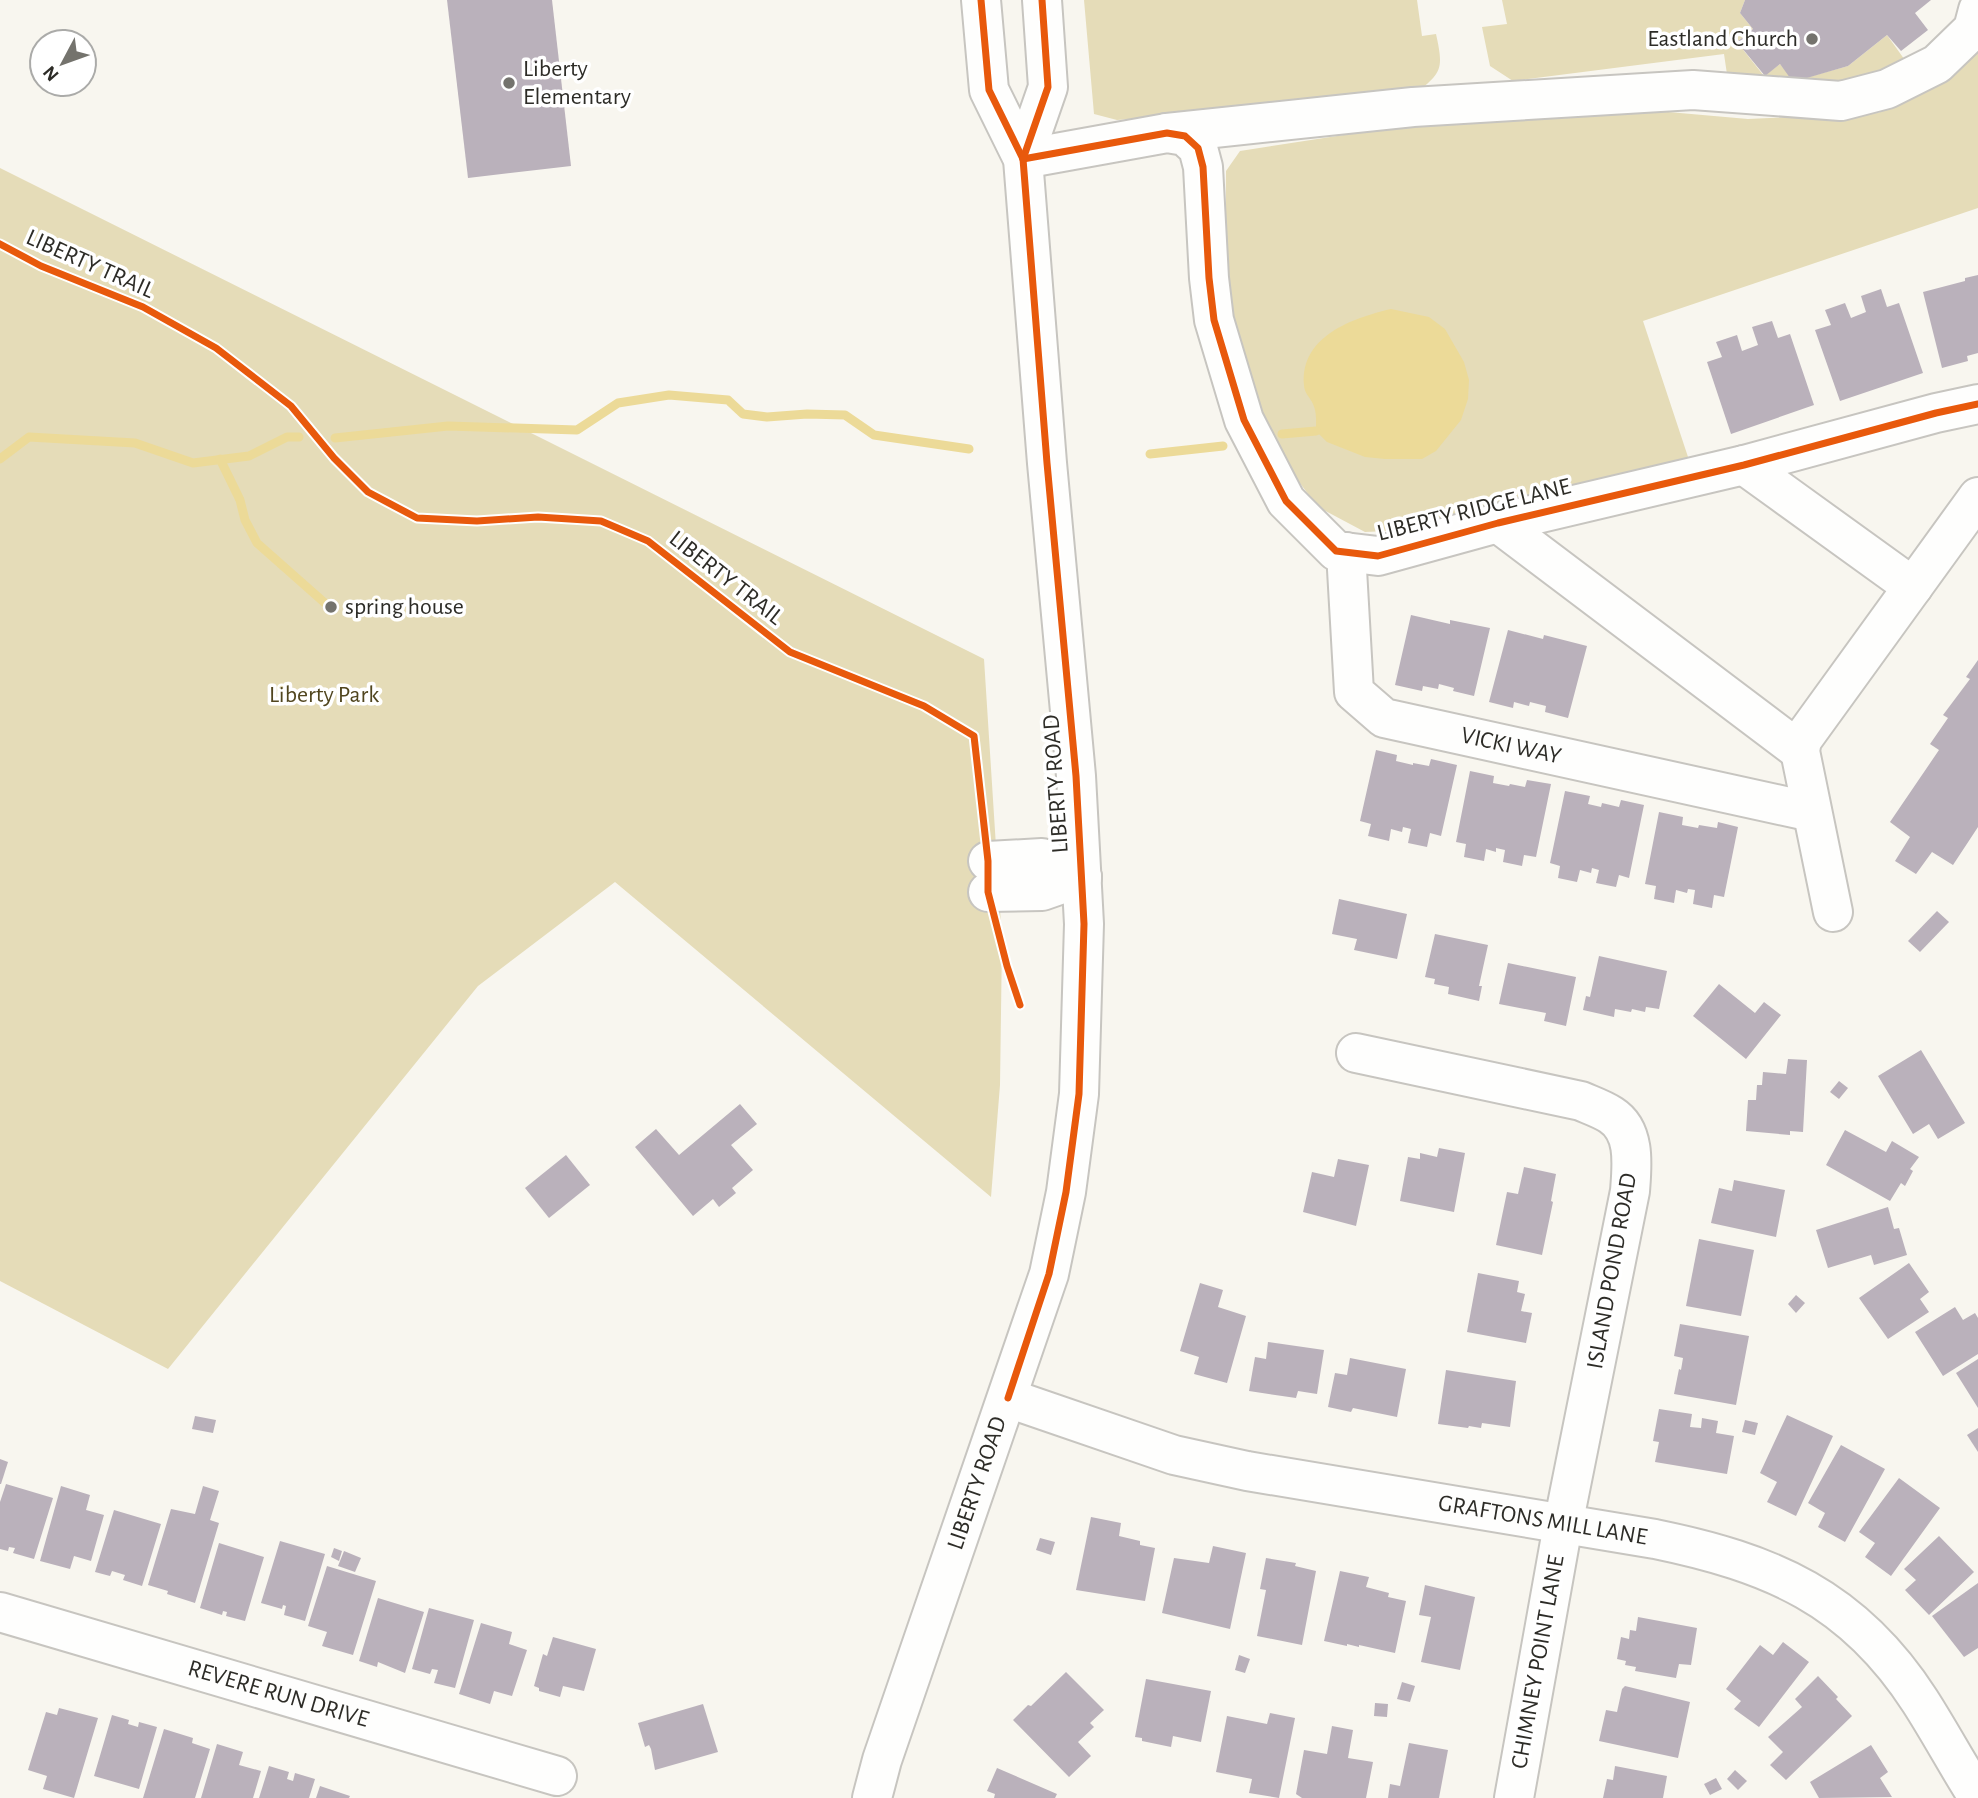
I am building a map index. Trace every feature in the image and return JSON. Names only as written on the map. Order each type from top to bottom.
[{"type":"street","name":"LIBERTY ROAD","points":[[872,1798],[882,1760],[1049,1275],[1066,1192],[1079,1094],[1084,923],[1076,776],[1047,463],[1023,159],[989,90],[981,0]]},
{"type":"street","name":"LIBERTY ROAD","points":[[1023,159],[1048,87],[1042,0]]},
{"type":"street","points":[[1937,64],[1959,20],[1963,0]]},
{"type":"street","points":[[1023,159],[1167,133],[1413,107],[1693,90],[1841,101],[1887,89],[1937,64],[1973,29],[1978,10]]},
{"type":"street","name":"LIBERTY RIDGE LANE","points":[[1167,133],[1185,136],[1198,148],[1203,167],[1214,320],[1244,420],[1286,501],[1336,551],[1378,556],[1498,523],[1744,465],[1978,404]]},
{"type":"street","points":[[1744,465],[1913,587]]},
{"type":"street","points":[[1833,912],[1800,751],[1802,740],[1978,497]]},
{"type":"street","points":[[1498,523],[1800,751]]},
{"type":"street","name":"VICKI WAY","points":[[1346,552],[1354,692],[1384,718],[1812,812]]},
{"type":"street","points":[[988,877],[1042,858],[1082,877]]},
{"type":"street","name":"ISLAND POND ROAD","points":[[1356,1054],[1581,1101],[1611,1115],[1628,1135],[1632,1166],[1630,1191],[1563,1525]]},
{"type":"street","name":"GRAFTONS MILL LANE","points":[[1008,1398],[1174,1455],[1247,1471],[1654,1539],[1717,1552],[1773,1572],[1830,1603],[1879,1647],[1919,1699],[1978,1797]]},
{"type":"street","name":"CHIMNEY POINT LANE","points":[[1514,1798],[1563,1525]]},
{"type":"street","name":"REVERE RUN DRIVE","points":[[0,1612],[557,1776]]},
{"type":"green space","points":[[1084,0],[1417,0],[1422,36],[1436,34],[1440,63],[1430,82],[1412,96],[1117,120],[1094,114]]},
{"type":"green space","points":[[1502,0],[1745,0],[1740,13],[1753,29],[1737,42],[1764,76],[1780,64],[1794,81],[1848,66],[1887,35],[1907,63],[1853,87],[1728,81],[1724,54],[1513,81],[1490,66],[1482,27],[1507,24]]},
{"type":"green space","points":[[1978,30],[1978,208],[1643,321],[1691,466],[1431,529],[1365,532],[1318,507],[1283,461],[1246,375],[1225,315],[1226,171],[1240,151],[1350,134],[1589,105],[1748,119],[1878,113],[1930,87]]},
{"type":"green space","name":"Liberty Park","points":[[0,168],[984,659],[1002,940],[1000,1085],[991,1197],[615,882],[478,986],[168,1369],[0,1281]]},
{"type":"shaded area","points":[[1391,309],[1429,317],[1445,329],[1464,362],[1469,380],[1468,399],[1461,420],[1436,451],[1422,459],[1365,457],[1327,442],[1316,431],[1314,407],[1304,388],[1305,368],[1320,342],[1346,324]]},
{"type":"building","name":"Liberty Elementary","points":[[447,0],[552,0],[571,166],[468,178]]},
{"type":"building","name":"Eastland Church","points":[[1745,0],[1931,0],[1915,13],[1928,30],[1901,51],[1887,35],[1848,66],[1793,82],[1780,64],[1765,76],[1737,42],[1753,29],[1740,13]]},
{"type":"building","points":[[1978,275],[1978,353],[1967,356],[1968,361],[1942,368],[1923,292]]},
{"type":"building","points":[[1881,289],[1887,307],[1899,303],[1923,373],[1840,401],[1815,330],[1831,325],[1825,310],[1845,303],[1851,318],[1866,312],[1861,296]]},
{"type":"building","points":[[1772,321],[1778,338],[1790,334],[1814,405],[1731,434],[1707,362],[1722,357],[1716,342],[1737,335],[1742,351],[1758,345],[1752,327]]},
{"type":"building","name":"spring house","points":[[329,600],[338,605],[332,614],[323,609]]},
{"type":"building","points":[[1411,615],[1450,624],[1450,620],[1490,628],[1474,696],[1439,684],[1438,689],[1423,686],[1422,691],[1395,685]]},
{"type":"building","points":[[1508,630],[1543,639],[1544,635],[1587,646],[1568,718],[1545,712],[1546,706],[1530,702],[1529,706],[1514,702],[1513,708],[1489,702]]},
{"type":"building","points":[[1978,660],[1978,827],[1953,865],[1932,852],[1916,874],[1895,861],[1910,837],[1890,822],[1939,750],[1930,744],[1948,718],[1943,715],[1970,679],[1966,677]]},
{"type":"building","points":[[1376,750],[1397,755],[1396,761],[1413,765],[1429,766],[1431,759],[1457,765],[1441,836],[1430,833],[1427,847],[1408,843],[1411,829],[1403,827],[1402,832],[1391,829],[1389,841],[1368,836],[1371,824],[1360,821]]},
{"type":"building","points":[[1470,771],[1494,776],[1493,783],[1509,786],[1525,787],[1527,780],[1551,784],[1536,857],[1524,855],[1522,866],[1503,862],[1505,850],[1496,848],[1496,852],[1486,849],[1484,861],[1464,857],[1466,844],[1456,842]]},
{"type":"building","points":[[1565,791],[1590,796],[1588,804],[1601,807],[1602,803],[1619,807],[1621,800],[1644,805],[1629,878],[1619,875],[1616,887],[1596,883],[1599,870],[1592,868],[1591,873],[1580,870],[1577,882],[1558,878],[1560,866],[1550,863]]},
{"type":"building","points":[[1659,812],[1683,817],[1682,825],[1717,828],[1718,822],[1738,827],[1724,897],[1714,895],[1712,908],[1693,904],[1695,890],[1688,889],[1687,893],[1676,890],[1674,903],[1654,899],[1656,886],[1645,884]]},
{"type":"building","points":[[1339,899],[1407,914],[1397,959],[1354,950],[1357,939],[1332,934]]},
{"type":"building","points":[[1937,911],[1949,922],[1920,952],[1908,941]]},
{"type":"building","points":[[1435,934],[1488,945],[1479,986],[1482,986],[1479,1001],[1448,994],[1449,987],[1434,984],[1435,979],[1425,977]]},
{"type":"building","points":[[1599,956],[1667,971],[1659,1009],[1646,1007],[1645,1012],[1632,1009],[1631,1012],[1615,1009],[1614,1017],[1583,1010],[1586,996],[1590,997]]},
{"type":"building","points":[[1508,963],[1576,977],[1566,1026],[1544,1021],[1546,1013],[1499,1004]]},
{"type":"building","points":[[1719,984],[1755,1013],[1764,1002],[1781,1015],[1746,1059],[1693,1016]]},
{"type":"building","points":[[1921,1050],[1965,1123],[1938,1139],[1929,1124],[1913,1134],[1878,1076]]},
{"type":"building","points":[[1788,1059],[1807,1060],[1803,1132],[1790,1131],[1790,1135],[1746,1131],[1748,1100],[1756,1100],[1757,1085],[1762,1085],[1763,1072],[1786,1074]]},
{"type":"building","points":[[1839,1081],[1848,1088],[1839,1099],[1830,1092]]},
{"type":"building","points":[[740,1104],[757,1124],[731,1145],[753,1170],[732,1188],[736,1193],[719,1207],[713,1199],[693,1216],[635,1147],[656,1129],[679,1155]]},
{"type":"building","points":[[1845,1130],[1886,1152],[1892,1141],[1919,1157],[1910,1169],[1913,1171],[1905,1186],[1901,1183],[1890,1201],[1826,1165]]},
{"type":"building","points":[[1439,1148],[1465,1153],[1454,1212],[1400,1201],[1408,1157],[1420,1159],[1420,1153],[1437,1157]]},
{"type":"building","points":[[566,1155],[590,1185],[549,1218],[525,1188]]},
{"type":"building","points":[[1338,1159],[1369,1165],[1356,1226],[1303,1212],[1312,1172],[1334,1177]]},
{"type":"building","points":[[1524,1167],[1556,1174],[1542,1255],[1496,1245],[1507,1192],[1518,1194]]},
{"type":"building","points":[[1734,1180],[1785,1190],[1776,1237],[1711,1223],[1719,1188],[1732,1191]]},
{"type":"building","points":[[1888,1207],[1894,1229],[1899,1228],[1907,1255],[1874,1265],[1871,1255],[1828,1268],[1816,1230]]},
{"type":"building","points":[[1699,1239],[1754,1250],[1741,1316],[1686,1306]]},
{"type":"building","points":[[1909,1263],[1929,1292],[1920,1299],[1929,1312],[1888,1339],[1859,1298]]},
{"type":"building","points":[[1478,1273],[1519,1281],[1517,1292],[1525,1294],[1521,1311],[1532,1313],[1526,1343],[1467,1332]]},
{"type":"building","points":[[1200,1283],[1223,1290],[1218,1307],[1246,1316],[1227,1383],[1194,1374],[1199,1357],[1180,1351]]},
{"type":"building","points":[[1796,1295],[1805,1303],[1796,1313],[1788,1304]]},
{"type":"building","points":[[1955,1307],[1963,1320],[1975,1313],[1978,1318],[1978,1354],[1943,1376],[1915,1332]]},
{"type":"building","points":[[1680,1324],[1749,1336],[1736,1405],[1674,1394],[1683,1358],[1674,1356]]},
{"type":"building","points":[[1268,1342],[1324,1350],[1317,1394],[1298,1391],[1296,1398],[1249,1391],[1255,1357],[1266,1359]]},
{"type":"building","points":[[1350,1358],[1406,1369],[1397,1417],[1353,1408],[1351,1412],[1328,1407],[1335,1373],[1347,1375]]},
{"type":"building","points":[[1978,1359],[1978,1408],[1956,1373]]},
{"type":"building","points":[[1446,1370],[1516,1381],[1510,1427],[1482,1423],[1481,1428],[1438,1424]]},
{"type":"building","points":[[1659,1409],[1692,1414],[1690,1427],[1701,1428],[1702,1418],[1718,1421],[1716,1433],[1734,1436],[1727,1474],[1655,1462],[1659,1442],[1653,1441]]},
{"type":"building","points":[[1787,1415],[1833,1436],[1796,1516],[1767,1502],[1777,1482],[1760,1473]]},
{"type":"building","points":[[195,1416],[216,1420],[213,1433],[192,1429]]},
{"type":"building","points":[[1745,1420],[1758,1423],[1755,1435],[1742,1432]]},
{"type":"building","points":[[1978,1428],[1978,1452],[1967,1435]]},
{"type":"building","points":[[1841,1445],[1885,1469],[1845,1542],[1818,1527],[1825,1513],[1808,1503]]},
{"type":"building","points":[[0,1459],[8,1462],[1,1484],[0,1484]]},
{"type":"building","points":[[1899,1478],[1940,1508],[1891,1576],[1865,1557],[1875,1543],[1859,1532]]},
{"type":"building","points":[[6,1484],[53,1498],[34,1559],[13,1553],[15,1548],[9,1547],[8,1551],[0,1549],[0,1502]]},
{"type":"building","points":[[61,1486],[90,1495],[86,1510],[104,1515],[91,1561],[74,1556],[70,1569],[40,1561]]},
{"type":"building","points":[[203,1486],[219,1491],[210,1520],[219,1523],[195,1603],[148,1585],[171,1509],[195,1514]]},
{"type":"building","points":[[114,1510],[161,1524],[142,1586],[123,1580],[125,1575],[112,1571],[110,1576],[95,1572]]},
{"type":"building","points":[[1091,1517],[1121,1523],[1119,1536],[1155,1548],[1145,1601],[1076,1590]]},
{"type":"building","points":[[1939,1536],[1974,1572],[1929,1615],[1905,1590],[1916,1580],[1904,1569]]},
{"type":"building","points":[[1040,1538],[1055,1542],[1051,1555],[1036,1550]]},
{"type":"building","points":[[280,1541],[325,1554],[305,1621],[284,1615],[286,1606],[283,1605],[282,1609],[261,1603]]},
{"type":"building","points":[[219,1543],[264,1557],[245,1621],[226,1616],[227,1612],[223,1611],[222,1615],[200,1608]]},
{"type":"building","points":[[1213,1546],[1246,1553],[1230,1629],[1162,1613],[1174,1558],[1209,1563]]},
{"type":"building","points":[[334,1548],[342,1551],[339,1561],[331,1557]]},
{"type":"building","points":[[344,1551],[361,1558],[355,1572],[338,1566]]},
{"type":"building","points":[[1266,1558],[1296,1563],[1295,1566],[1316,1571],[1302,1645],[1257,1636],[1266,1590],[1260,1589]]},
{"type":"building","points":[[327,1566],[376,1581],[353,1655],[322,1646],[327,1632],[308,1626]]},
{"type":"building","points":[[1340,1571],[1369,1577],[1366,1587],[1389,1593],[1388,1597],[1406,1601],[1395,1653],[1324,1641]]},
{"type":"building","points":[[1978,1583],[1978,1648],[1964,1657],[1932,1616]]},
{"type":"building","points":[[1425,1585],[1475,1597],[1460,1670],[1421,1662],[1431,1617],[1419,1615]]},
{"type":"building","points":[[378,1598],[424,1612],[405,1673],[378,1662],[377,1667],[359,1661]]},
{"type":"building","points":[[429,1608],[474,1620],[455,1688],[434,1683],[438,1670],[432,1669],[430,1674],[412,1669]]},
{"type":"building","points":[[1638,1617],[1697,1628],[1691,1665],[1679,1664],[1676,1678],[1635,1671],[1636,1667],[1625,1665],[1626,1661],[1617,1659],[1621,1637],[1629,1639],[1630,1630],[1636,1631]]},
{"type":"building","points":[[481,1623],[512,1632],[509,1644],[527,1650],[512,1696],[494,1691],[490,1704],[459,1694]]},
{"type":"building","points":[[553,1637],[596,1649],[584,1691],[563,1686],[560,1697],[539,1691],[539,1688],[534,1686],[543,1654],[547,1656]]},
{"type":"building","points":[[1783,1642],[1809,1662],[1759,1727],[1734,1709],[1741,1701],[1726,1689],[1760,1645],[1773,1655]]},
{"type":"building","points":[[1239,1655],[1250,1659],[1245,1673],[1235,1670]]},
{"type":"building","points":[[1066,1672],[1104,1710],[1090,1723],[1094,1727],[1078,1742],[1091,1756],[1069,1777],[1013,1720]]},
{"type":"building","points":[[1818,1676],[1852,1716],[1786,1780],[1770,1765],[1783,1752],[1768,1737],[1802,1707],[1795,1699]]},
{"type":"building","points":[[1146,1679],[1211,1691],[1201,1742],[1173,1736],[1171,1747],[1135,1737]]},
{"type":"building","points":[[1402,1682],[1415,1686],[1410,1702],[1397,1699]]},
{"type":"building","points":[[1625,1686],[1690,1702],[1678,1758],[1599,1741],[1606,1710],[1617,1712]]},
{"type":"building","points":[[1375,1703],[1388,1704],[1387,1717],[1374,1716]]},
{"type":"building","points":[[703,1704],[718,1752],[655,1770],[651,1749],[649,1745],[645,1747],[638,1723]]},
{"type":"building","points":[[59,1708],[98,1718],[74,1798],[43,1789],[47,1776],[28,1770],[46,1712],[57,1715]]},
{"type":"building","points":[[1270,1713],[1295,1718],[1279,1798],[1249,1793],[1252,1779],[1216,1772],[1227,1716],[1267,1724]]},
{"type":"building","points":[[112,1715],[129,1720],[128,1724],[138,1727],[139,1722],[157,1727],[139,1789],[94,1776]]},
{"type":"building","points":[[1332,1726],[1353,1730],[1348,1758],[1373,1762],[1366,1798],[1302,1798],[1296,1794],[1304,1750],[1327,1754]]},
{"type":"building","points":[[164,1729],[193,1738],[192,1743],[210,1749],[195,1798],[143,1798]]},
{"type":"building","points":[[1409,1743],[1448,1750],[1439,1798],[1388,1798],[1390,1784],[1400,1786]]},
{"type":"building","points":[[217,1744],[243,1752],[239,1765],[261,1771],[253,1798],[201,1798]]},
{"type":"building","points":[[1871,1745],[1888,1772],[1880,1778],[1892,1797],[1819,1798],[1810,1782]]},
{"type":"building","points":[[269,1766],[289,1772],[287,1779],[293,1781],[295,1773],[315,1779],[309,1798],[259,1798]]},
{"type":"building","points":[[1615,1766],[1667,1776],[1663,1798],[1603,1798],[1607,1779],[1613,1780]]},
{"type":"building","points":[[997,1768],[1057,1794],[1055,1798],[994,1798],[995,1794],[987,1791]]},
{"type":"building","points":[[1735,1770],[1747,1781],[1738,1790],[1727,1779]]},
{"type":"building","points":[[1716,1778],[1722,1789],[1710,1795],[1704,1784]]},
{"type":"building","points":[[320,1786],[350,1796],[316,1798]]},
{"type":"waterway","points":[[335,438],[448,426],[577,430],[618,403],[669,395],[728,400],[743,414],[767,417],[845,415],[874,435],[969,449]]},
{"type":"waterway","points":[[1282,434],[1316,431]]},
{"type":"waterway","points":[[0,459],[29,437],[135,443],[193,463],[249,456],[287,437],[299,437]]},
{"type":"waterway","points":[[1150,454],[1223,446]]},
{"type":"waterway","points":[[220,459],[257,543],[326,604]]},
{"type":"cycle path","points":[[981,0],[989,90],[1023,159],[1047,463],[1076,776],[1084,924],[1079,1094],[1066,1192],[1049,1274],[1008,1398]]},
{"type":"cycle path","points":[[1023,159],[1048,87],[1042,0]]},
{"type":"cycle path","points":[[1023,159],[1167,133],[1185,136],[1198,148],[1203,167],[1214,320],[1244,420],[1286,501],[1336,551],[1378,556],[1498,523],[1744,465],[1978,404]]},
{"type":"cycle path","name":"LIBERTY TRAIL","points":[[0,244],[41,266],[143,307],[216,348],[291,406],[334,458],[368,492],[417,518],[477,521],[538,517],[601,521],[648,541],[790,652],[924,706],[974,736],[988,861],[988,892],[1020,1005]]},
{"type":"place","name":"Eastland Church","points":[[1812,39]]},
{"type":"place","name":"Liberty Elementary","points":[[509,83]]},
{"type":"place","name":"spring house","points":[[331,607]]}]
